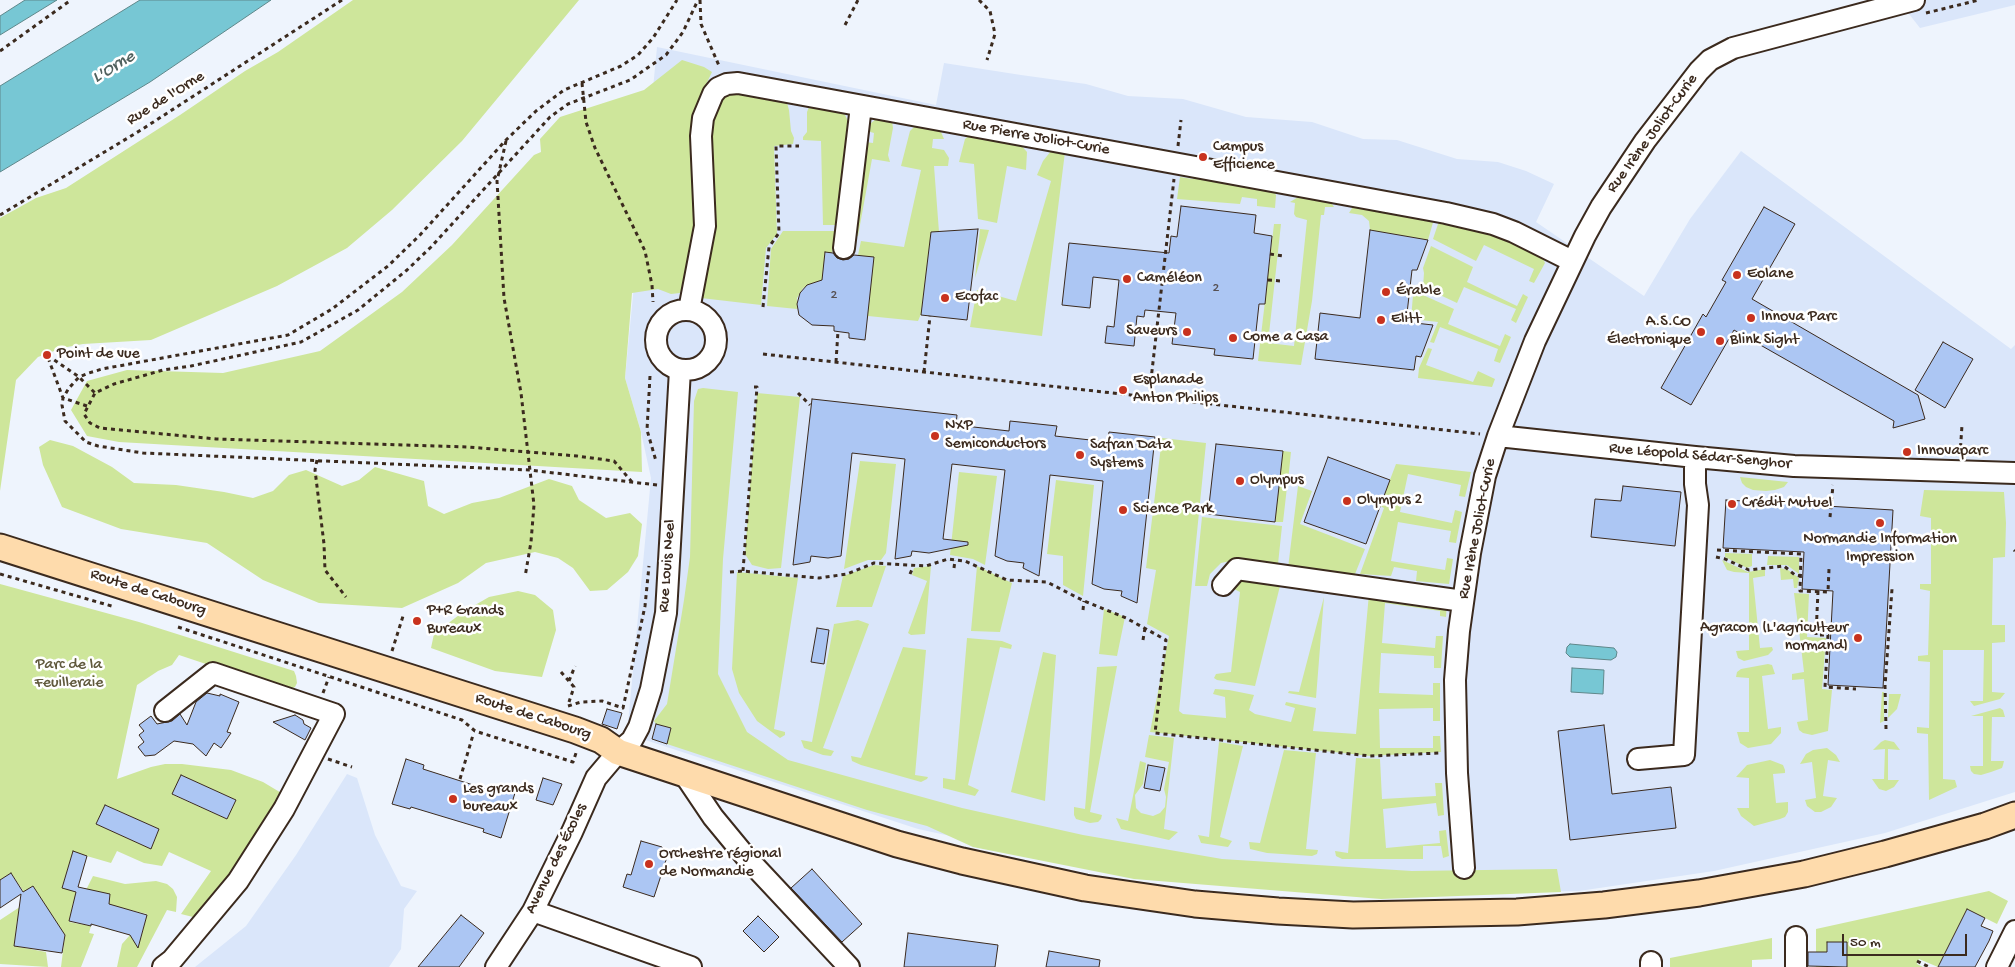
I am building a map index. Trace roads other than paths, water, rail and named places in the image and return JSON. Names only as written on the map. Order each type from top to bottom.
[{"type":"main road","name":"Route de Cabourg","points":[[0,547],[575,730],[601,740],[618,752]]},
{"type":"main road","name":"Route de Cabourg","points":[[0,564],[267,645],[598,752],[618,752]]},
{"type":"main road","points":[[618,752],[897,844],[1042,879],[1085,888],[1195,904],[1353,915],[1517,912],[1604,906],[1699,893],[1804,874],[1876,857],[1985,826],[2015,815]]},
{"type":"street","name":"Rue Irène Joliot-Curie","points":[[1464,868],[1455,730],[1455,680],[1463,601],[1492,435],[1510,404],[1535,341],[1572,261],[1596,216],[1625,170],[1687,85],[1710,60],[1733,48],[1917,7]]},
{"type":"street","name":"Rue Pierre Joliot-Curie","points":[[689,310],[705,226],[701,127],[713,94],[723,86],[738,83],[1446,213],[1493,224],[1514,232],[1572,261]]},
{"type":"street","points":[[844,248],[861,106]]},
{"type":"street","points":[[689,310],[697,312],[710,322],[716,339],[715,349],[711,357],[699,368],[680,370],[672,366],[660,354],[656,338],[658,330],[667,317],[674,313],[689,310]]},
{"type":"street","name":"Rue Louis Neel","points":[[618,752],[637,733],[651,690],[666,613],[661,486],[680,370]]},
{"type":"street","name":"Rue Léopold Sédar-Senghor","points":[[1492,435],[1794,466],[2015,473]]},
{"type":"street","points":[[1638,759],[1684,755],[1698,505],[1695,484],[1695,457]]},
{"type":"street","points":[[1223,584],[1237,569],[1463,601]]},
{"type":"street","points":[[163,967],[172,960],[238,881],[284,810],[334,714],[213,673],[165,711]]},
{"type":"street","name":"Avenue des Écoles","points":[[496,967],[533,911],[596,778],[618,752]]},
{"type":"street","points":[[684,774],[713,817],[746,856],[849,967]]},
{"type":"street","points":[[533,911],[691,967]]},
{"type":"street","points":[[1997,967],[2015,931]]},
{"type":"street","points":[[1796,937],[1796,967]]},
{"type":"water","points":[[25,0],[57,0],[0,35],[0,16]]},
{"type":"water","name":"L'Orne","points":[[140,0],[271,0],[150,82],[0,172],[0,86]]},
{"type":"water","points":[[1570,644],[1614,648],[1617,652],[1616,657],[1611,660],[1570,657],[1566,653],[1567,647]]},
{"type":"water","points":[[1572,668],[1604,670],[1603,694],[1571,692]]},
{"type":"place","name":"Campus Efficience","points":[[1203,157]]},
{"type":"place","name":"Eolane","points":[[1737,275]]},
{"type":"place","name":"Caméléon","points":[[1127,279]]},
{"type":"place","name":"Érable","points":[[1386,292]]},
{"type":"place","name":"Ecofac","points":[[945,298]]},
{"type":"place","name":"Innova Parc","points":[[1751,318]]},
{"type":"place","name":"Elitt","points":[[1381,320]]},
{"type":"place","name":"Saveurs","points":[[1187,332]]},
{"type":"place","name":"A.S.CO Électronique","points":[[1701,332]]},
{"type":"place","name":"Come a Casa","points":[[1233,338]]},
{"type":"place","name":"Blink Sight","points":[[1720,341]]},
{"type":"place","name":"Point de vue","points":[[47,355]]},
{"type":"place","name":"Esplanade Anton Philips","points":[[1123,390]]},
{"type":"place","name":"NXP Semiconductors","points":[[935,436]]},
{"type":"place","name":"Innovaparc","points":[[1907,452]]},
{"type":"place","name":"Safran Data Systems","points":[[1080,455]]},
{"type":"place","name":"Olympus","points":[[1240,481]]},
{"type":"place","name":"Olympus 2","points":[[1347,501]]},
{"type":"place","name":"Crédit Mutuel","points":[[1732,504]]},
{"type":"place","name":"Science Park","points":[[1123,510]]},
{"type":"place","name":"Normandie Information Impression","points":[[1880,523]]},
{"type":"place","name":"P+R Grands Bureaux","points":[[417,621]]},
{"type":"place","name":"Agracom (L'agriculteur normand)","points":[[1858,638]]},
{"type":"place","name":"Les grands bureaux","points":[[453,799]]},
{"type":"place","name":"Orchestre régional de Normandie","points":[[649,864]]},
{"type":"park label","name":"Parc de la Feuilleraie","points":[[69,675]]}]
